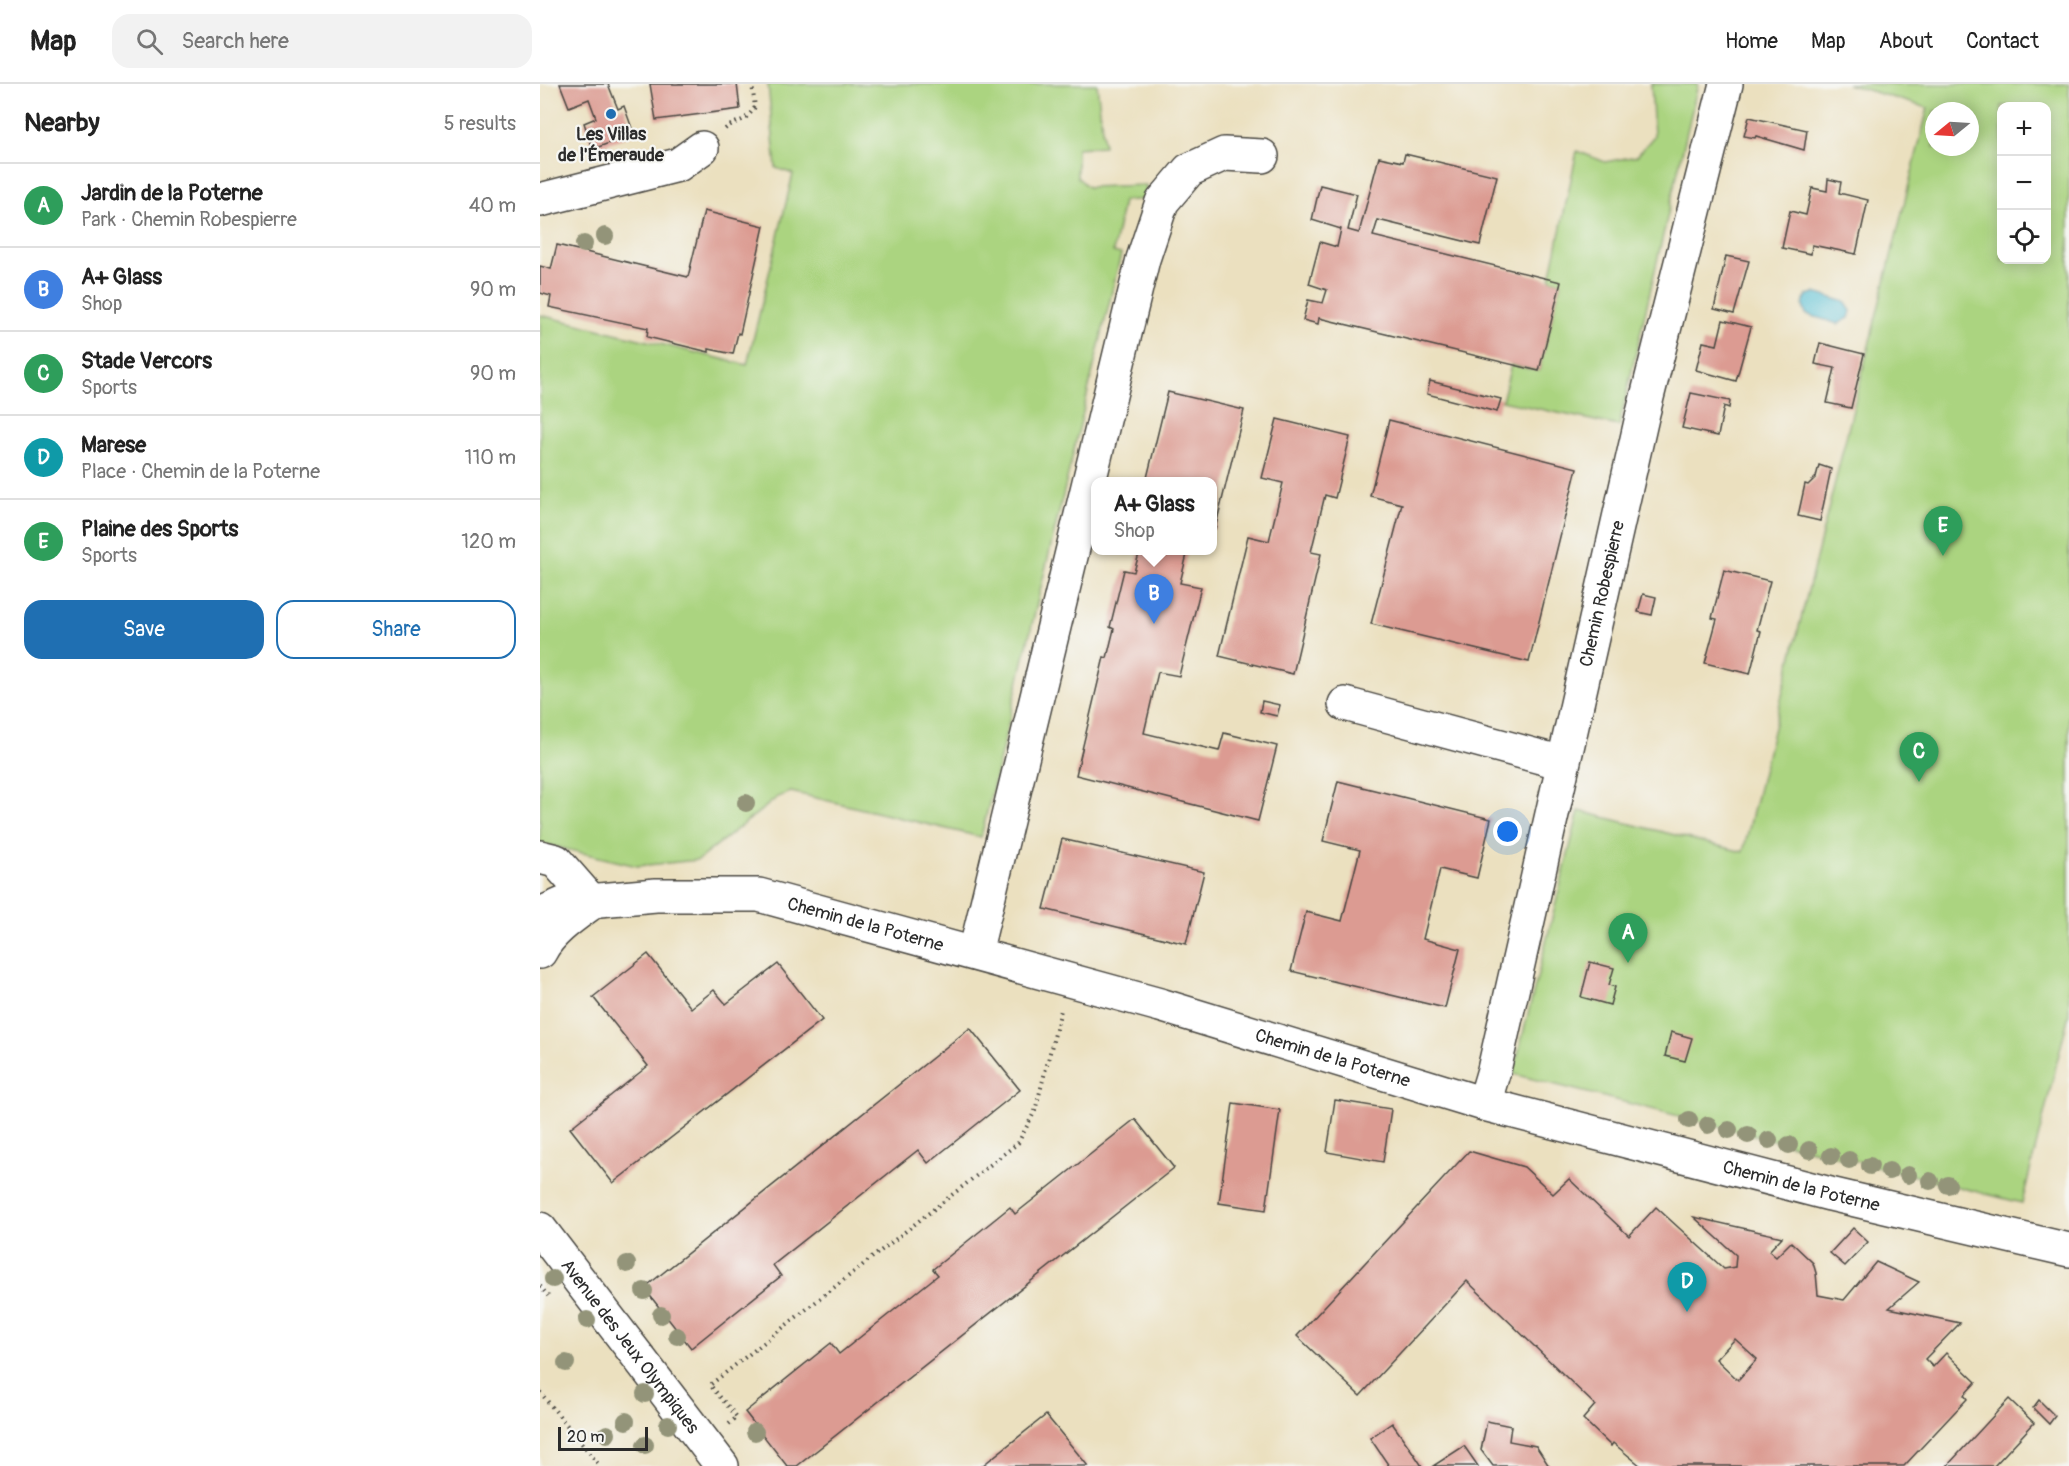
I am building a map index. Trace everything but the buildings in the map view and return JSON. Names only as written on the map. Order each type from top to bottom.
[{"type":"street","name":"Chemin Robespierre","points":[[1484,1104],[1494,1070],[1642,417],[1726,84]]},
{"type":"street","points":[[540,200],[678,165],[702,148]]},
{"type":"street","points":[[975,953],[1143,259],[1162,202],[1189,170],[1224,154],[1262,156]]},
{"type":"street","points":[[1345,704],[1563,763]]},
{"type":"street","points":[[540,857],[556,861],[592,902],[565,922],[540,952]]},
{"type":"street","name":"Chemin de la Poterne","points":[[540,914],[565,903],[656,895],[759,895],[1160,1005],[1484,1104],[1830,1194],[2069,1250]]},
{"type":"street","name":"Avenue des Jeux Olympiques","points":[[540,1228],[714,1455]]},
{"type":"path","points":[[702,148],[730,126],[747,119],[755,108],[752,84]]},
{"type":"path","points":[[714,1455],[736,1417],[710,1385],[1018,1143],[1035,1111],[1069,980]]},
{"type":"path","points":[[540,1392],[600,1466]]},
{"type":"green space","points":[[768,84],[1097,84],[1104,146],[1077,148],[1077,177],[1088,187],[1146,185],[1146,199],[1123,201],[1113,252],[1121,254],[981,837],[791,792],[778,797],[698,860],[637,866],[540,843],[540,315],[747,365],[793,174],[776,168]]},
{"type":"green space","points":[[1651,84],[1698,84],[1619,426],[1502,401],[1511,365],[1539,371],[1561,282],[1550,279],[1577,151],[1605,162],[1637,156],[1654,136]]},
{"type":"green space","points":[[1847,84],[2069,84],[2069,1014],[2022,1203],[1513,1074],[1579,811],[1743,852],[1925,120],[1925,156],[1979,156],[1979,102],[1925,102],[1925,107]]},
{"type":"water","points":[[1815,293],[1845,302],[1851,311],[1849,318],[1838,324],[1806,314],[1804,307],[1807,295]]},
{"type":"place","name":"Les Villas de l'Émeraude","points":[[611,114]]},
{"type":"place","name":"Plaine des Sports","points":[[1943,556]]},
{"type":"place","name":"A+ Glass","points":[[1154,624]]},
{"type":"place","name":"Stade Vercors","points":[[1919,782]]},
{"type":"place","name":"Jardin de la Poterne","points":[[1628,963]]},
{"type":"place","name":"Marese","points":[[1687,1312]]}]
